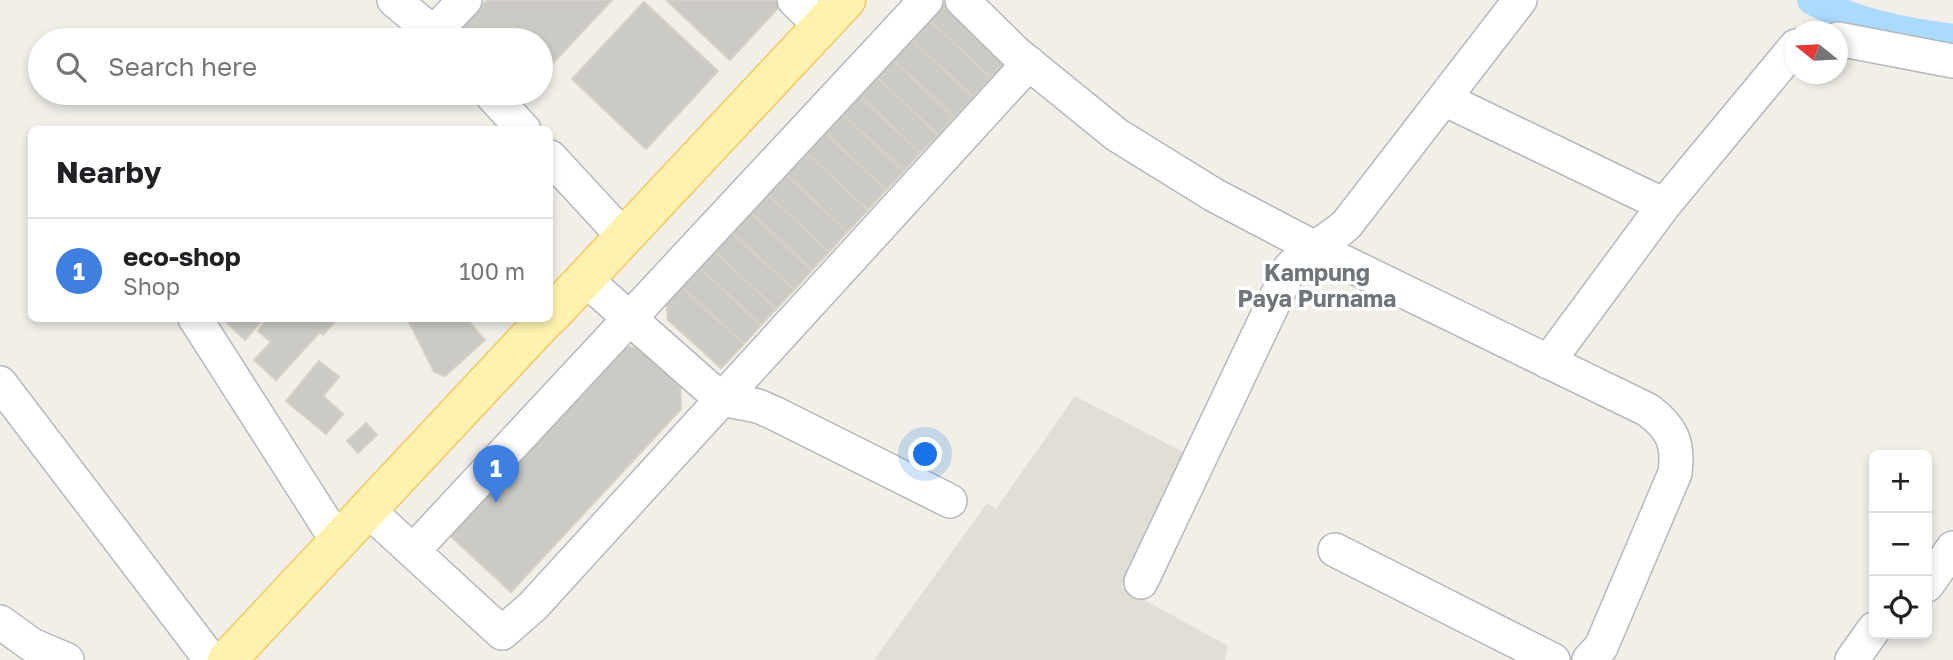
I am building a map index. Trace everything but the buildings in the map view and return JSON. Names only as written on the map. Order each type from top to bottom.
[{"type":"main road","points":[[553,312],[834,13]]},
{"type":"main road","points":[[227,660],[543,322]]},
{"type":"street","points":[[394,0],[428,28]]},
{"type":"street","points":[[444,28],[465,0]]},
{"type":"street","points":[[794,0],[834,13]]},
{"type":"street","points":[[413,551],[926,0]]},
{"type":"street","points":[[962,0],[1029,63],[1117,135],[1214,195],[1315,248],[1648,410],[1674,434],[1678,452],[1675,473],[1601,647],[1589,660]]},
{"type":"street","points":[[1141,582],[1290,268],[1347,224],[1520,0]]},
{"type":"street","points":[[1848,41],[1953,61]]},
{"type":"street","points":[[1548,362],[1664,205],[1785,60]]},
{"type":"street","points":[[368,510],[502,633],[533,606],[1029,63]]},
{"type":"street","points":[[1444,99],[1664,205]]},
{"type":"street","points":[[501,105],[520,126]]},
{"type":"street","points":[[553,160],[624,237]]},
{"type":"street","points":[[585,279],[721,399],[758,406],[776,414],[950,501]]},
{"type":"street","points":[[198,322],[338,542]]},
{"type":"street","points":[[0,383],[211,660]]},
{"type":"street","points":[[1932,578],[1953,548]]},
{"type":"street","points":[[1335,550],[1553,660]]},
{"type":"street","points":[[0,622],[32,645],[68,660]]},
{"type":"street","points":[[1852,660],[1869,636]]},
{"type":"shaded area","points":[[1075,396],[1189,455],[1121,587],[1228,646],[1225,660],[874,660],[987,503],[996,509]]},
{"type":"waterway","points":[[1812,0],[1880,26],[1953,39]]},
{"type":"place","name":"eco-shop","points":[[496,503]]},
{"type":"district","name":"Kampung Paya Purnama","points":[[1317,285]]}]
